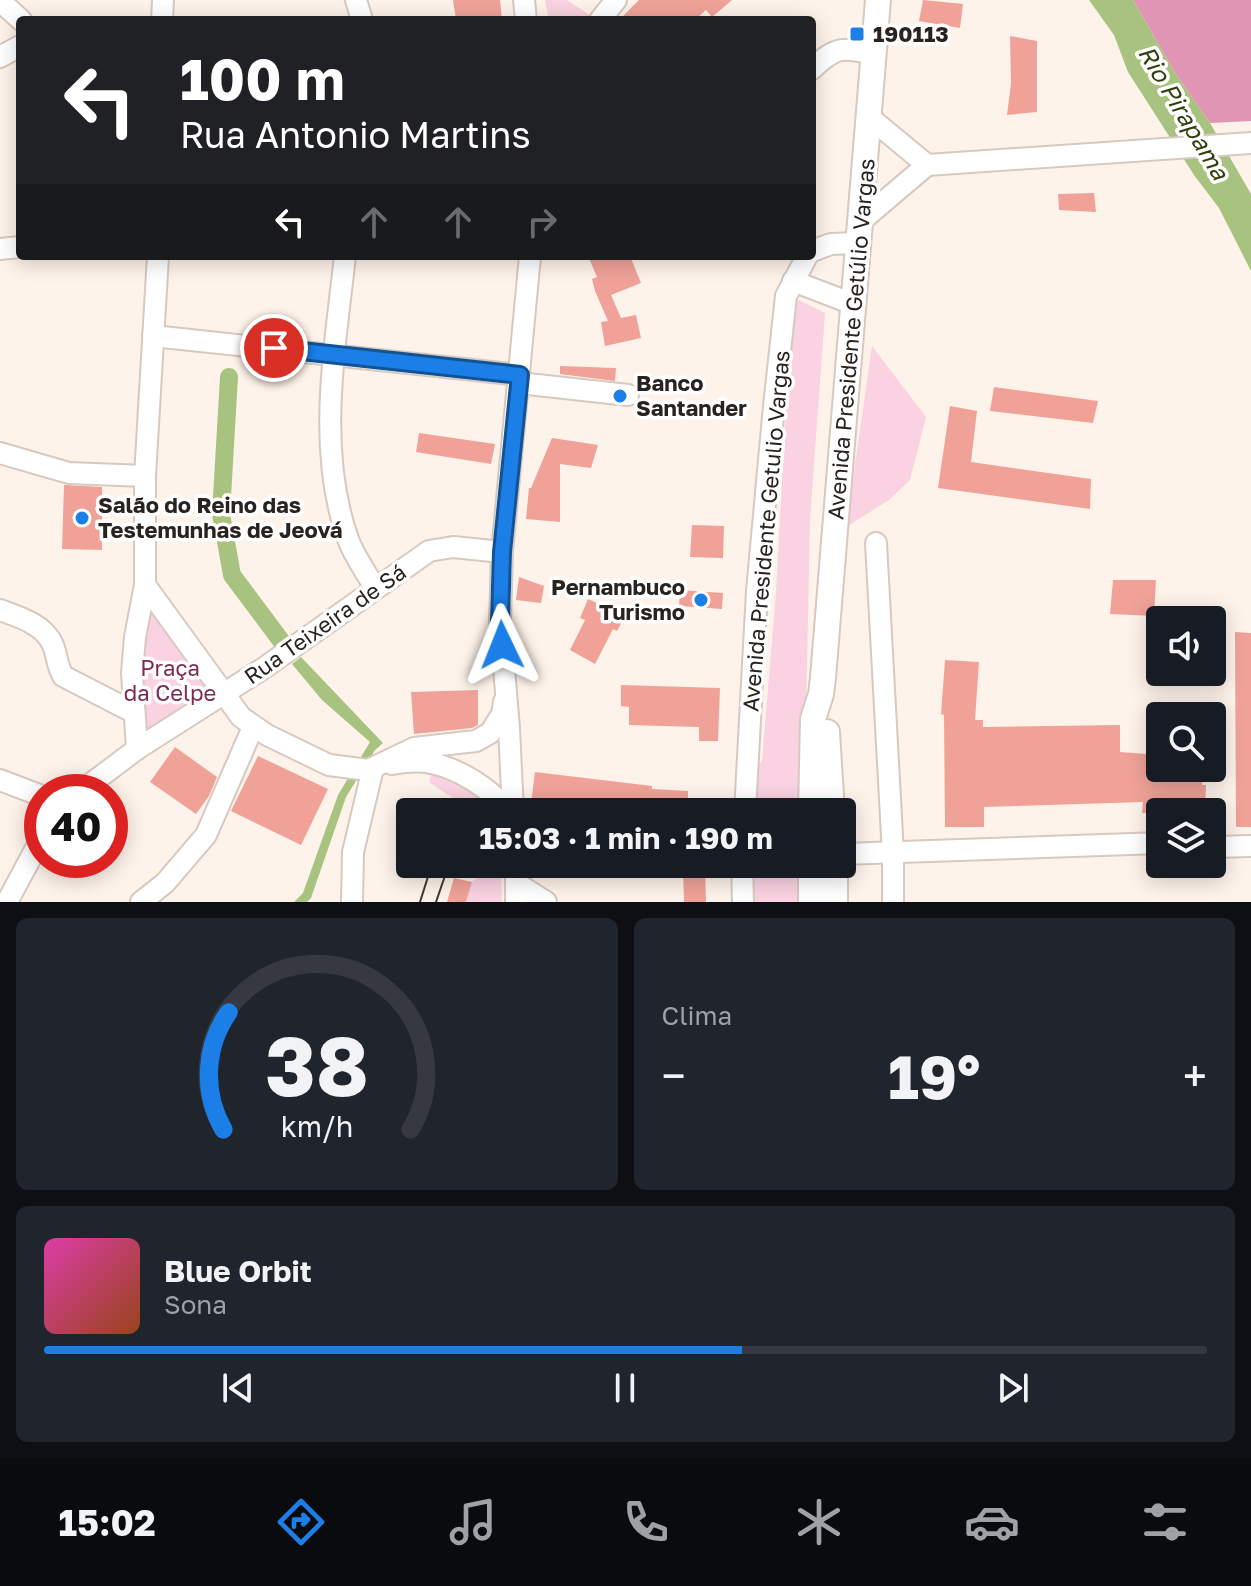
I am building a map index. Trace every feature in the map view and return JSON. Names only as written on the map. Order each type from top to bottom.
[{"type":"main road","name":"Avenida Presidente Getúlio Vargas","points":[[811,798],[813,719],[823,678],[878,0]]},
{"type":"main road","name":"Avenida Presidente Getúlio Vargas","points":[[823,678],[831,798]]},
{"type":"main road","points":[[811,878],[811,902]]},
{"type":"main road","points":[[835,878],[835,902]]},
{"type":"street","points":[[603,16],[616,0]]},
{"type":"street","points":[[0,1],[17,16]]},
{"type":"street","points":[[816,65],[827,54],[838,49],[874,54]]},
{"type":"street","points":[[869,117],[927,165]]},
{"type":"street","points":[[816,250],[858,233],[927,165],[1251,143]]},
{"type":"street","points":[[137,749],[133,661],[145,585],[145,476],[158,260]]},
{"type":"street","points":[[345,260],[329,458],[349,542],[375,588]]},
{"type":"street","points":[[512,798],[500,621],[502,552],[530,260]]},
{"type":"street","name":"Avenida Presidente Getulio Vargas","points":[[746,798],[757,591],[786,296],[805,260]]},
{"type":"street","points":[[793,281],[853,304]]},
{"type":"street","points":[[153,336],[335,354],[628,395]]},
{"type":"street","points":[[0,453],[69,473],[145,476]]},
{"type":"street","points":[[876,543],[893,902]]},
{"type":"street","name":"Rua Teixeira de Sá","points":[[104,774],[429,551],[441,547],[502,552]]},
{"type":"street","points":[[145,585],[241,717],[253,727],[329,765],[368,770],[414,748],[484,738],[502,714],[506,693]]},
{"type":"street","points":[[0,610],[26,620],[43,632],[53,647],[63,676],[133,712]]},
{"type":"street","points":[[141,902],[165,883],[206,835],[253,727]]},
{"type":"street","points":[[379,766],[428,762],[447,768],[495,798]]},
{"type":"street","points":[[352,902],[353,852],[379,766]]},
{"type":"street","points":[[0,780],[24,789]]},
{"type":"street","points":[[856,854],[1146,843]]},
{"type":"street","points":[[1226,847],[1251,846]]},
{"type":"street","points":[[7,902],[24,870]]},
{"type":"street","points":[[742,878],[743,902]]},
{"type":"street","points":[[516,883],[546,902]]},
{"type":"green space","points":[[545,0],[567,0],[591,16],[548,16]]},
{"type":"green space","points":[[799,300],[825,313],[810,520],[804,798],[746,798],[747,777],[762,761],[776,592],[787,390],[769,366],[772,321],[780,308]]},
{"type":"green space","points":[[872,346],[926,417],[910,480],[889,500],[846,527]]},
{"type":"green space","name":"Praça da Celpe","points":[[145,585],[226,693],[137,749]]},
{"type":"green space","points":[[433,770],[480,798],[452,798],[429,782]]},
{"type":"green space","points":[[477,878],[501,878],[502,902],[466,902],[472,882]]},
{"type":"green space","points":[[745,878],[803,878],[803,902],[752,902]]},
{"type":"shaded area","points":[[1133,0],[1251,0],[1251,121],[1210,123],[1175,73]]},
{"type":"water","name":"Rio Pirapama","points":[[1089,0],[1133,0],[1175,73],[1210,123],[1251,194],[1251,271],[1219,208],[1194,175],[1128,72],[1114,35]]},
{"type":"water","points":[[301,657],[383,743],[375,750],[346,797],[311,898],[307,902],[294,902],[303,893],[338,795],[370,742],[322,700],[292,664]]},
{"type":"building","points":[[453,0],[500,0],[502,16],[455,16]]},
{"type":"building","points":[[639,0],[732,0],[713,16],[706,10],[699,16],[623,16]]},
{"type":"building","points":[[923,0],[963,4],[960,28],[919,21]]},
{"type":"building","points":[[1010,36],[1037,41],[1037,112],[1007,115],[1011,83]]},
{"type":"building","points":[[1094,193],[1096,212],[1059,210],[1058,194]]},
{"type":"building","points":[[590,260],[632,260],[641,283],[611,295],[621,318],[636,315],[641,338],[605,346],[601,322],[608,321],[592,279],[597,277]]},
{"type":"building","points":[[560,366],[616,368],[615,381],[560,374]]},
{"type":"building","points":[[994,387],[1098,401],[1093,423],[990,411]]},
{"type":"building","points":[[950,406],[977,411],[971,462],[1091,479],[1090,509],[938,488]]},
{"type":"building","points":[[419,433],[495,444],[491,464],[416,452]]},
{"type":"building","points":[[552,438],[598,445],[591,468],[560,464],[560,522],[526,519],[529,488]]},
{"type":"building","name":"Salão do Reino das Testemunhas de Jeová","points":[[64,485],[102,487],[102,550],[62,549]]},
{"type":"building","points":[[692,525],[724,526],[723,558],[690,557]]},
{"type":"building","points":[[519,577],[544,586],[541,603],[516,600]]},
{"type":"building","points":[[1113,580],[1156,580],[1155,606],[1146,606],[1146,616],[1110,614]]},
{"type":"building","name":"Pernambuco Turismo","points":[[680,590],[723,593],[722,609],[679,606]]},
{"type":"building","points":[[588,599],[625,616],[617,631],[613,629],[595,664],[570,650],[585,620],[580,618]]},
{"type":"building","points":[[1235,632],[1251,633],[1251,827],[1236,827]]},
{"type":"building","points":[[945,660],[979,662],[975,720],[983,720],[983,727],[1120,725],[1120,752],[1146,754],[1146,782],[1202,782],[1202,785],[1206,785],[1206,798],[1146,798],[1146,813],[1142,813],[1143,802],[984,807],[984,827],[945,827],[944,715],[941,714]]},
{"type":"building","points":[[621,685],[720,688],[718,741],[699,741],[699,727],[629,725],[629,707],[621,706]]},
{"type":"building","points":[[478,690],[478,725],[414,734],[411,692]]},
{"type":"building","points":[[175,747],[217,777],[209,796],[196,814],[150,782]]},
{"type":"building","points":[[258,756],[328,789],[301,845],[231,811]]},
{"type":"building","points":[[535,772],[652,786],[652,789],[688,791],[688,798],[532,798]]},
{"type":"building","points":[[454,878],[472,882],[466,902],[447,902]]},
{"type":"building","points":[[683,878],[705,878],[706,902],[684,902]]},
{"type":"waterway","points":[[229,377],[221,514],[232,575],[282,642]]},
{"type":"tram line","points":[[420,902],[428,878]]},
{"type":"tram line","points":[[436,902],[444,878]]},
{"type":"place","name":"190113","points":[[857,34]]},
{"type":"place","name":"Banco Santander","points":[[620,396]]},
{"type":"place","name":"Salão do Reino das Testemunhas de Jeová","points":[[82,518]]},
{"type":"place","name":"Pernambuco Turismo","points":[[701,600]]},
{"type":"route","points":[[274,348],[520,375],[502,552],[502,645]]}]
